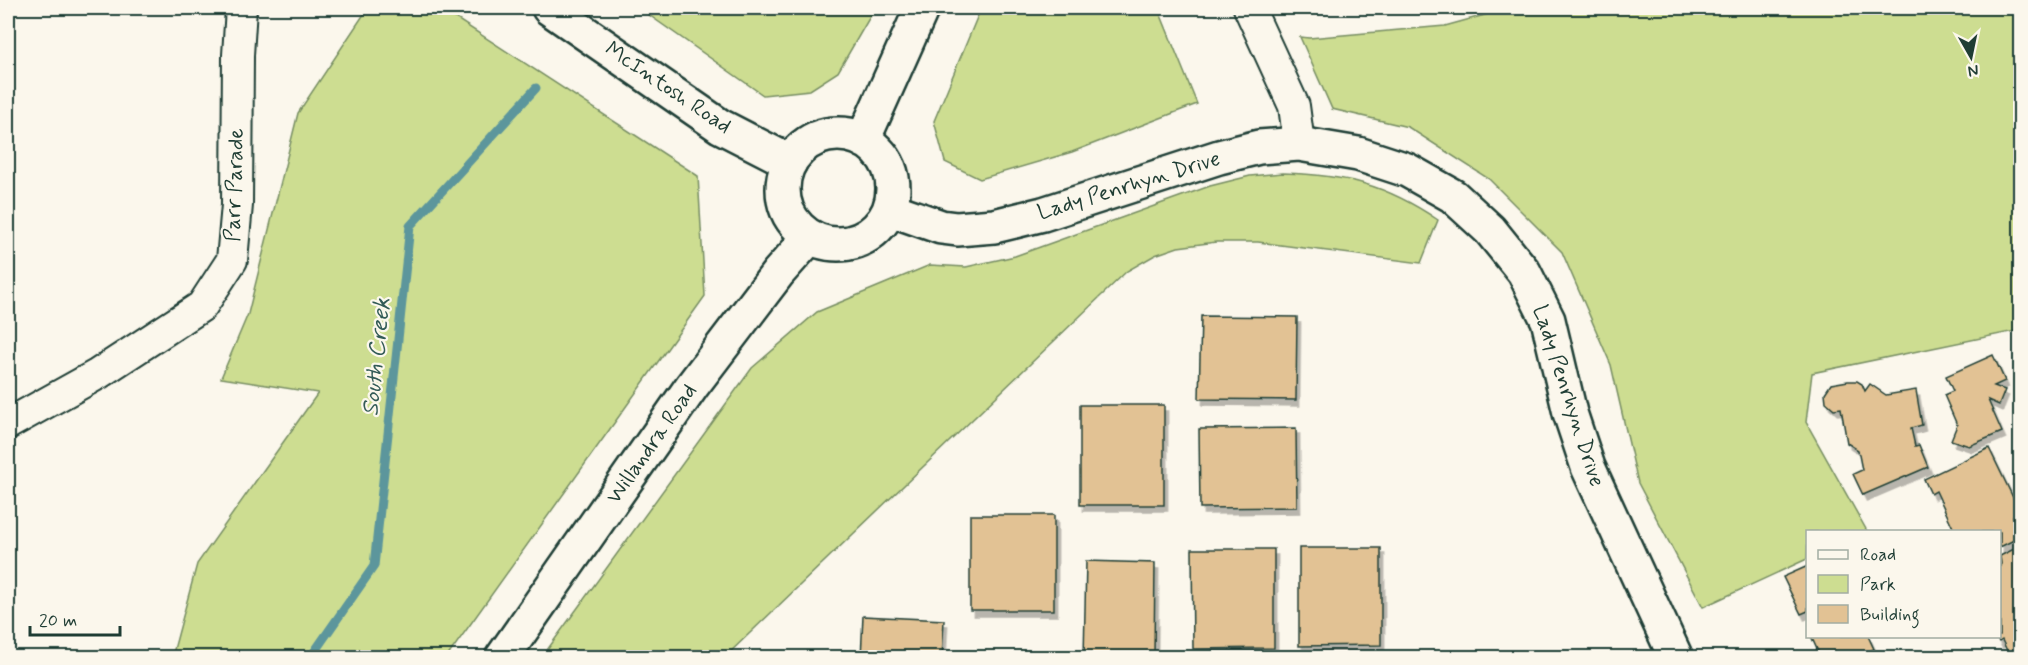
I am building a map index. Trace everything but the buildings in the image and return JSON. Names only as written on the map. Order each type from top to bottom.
[{"type":"street","name":"Parr Parade","points":[[8,424],[98,374],[202,306],[232,260],[237,205],[238,55],[241,8]]},
{"type":"street","name":"McIntosh Road","points":[[549,8],[720,126],[790,162]]},
{"type":"street","points":[[863,140],[922,8]]},
{"type":"street","points":[[1249,8],[1293,106],[1299,144]]},
{"type":"street","points":[[843,135],[863,140],[879,153],[890,170],[893,183],[890,209],[882,223],[870,234],[856,241],[841,244],[825,243],[810,237],[788,213],[783,196],[784,178],[790,162],[810,142],[823,136],[843,135]]},
{"type":"street","name":"Lady Penrhyn Drive","points":[[890,209],[941,227],[957,229],[994,226],[1043,214],[1219,157],[1259,147],[1299,144],[1358,154],[1407,170],[1453,196],[1490,230],[1524,272],[1548,320],[1570,412],[1587,467],[1676,657]]},
{"type":"street","name":"Willandra Road","points":[[502,657],[692,386],[778,273],[810,237]]},
{"type":"green space","points":[[368,8],[440,8],[698,176],[705,296],[447,657],[172,657],[197,564],[318,393],[221,378],[248,314],[298,113]]},
{"type":"green space","points":[[639,8],[875,8],[838,72],[810,90],[763,95]]},
{"type":"green space","points":[[981,8],[1158,8],[1197,104],[1072,152],[980,179],[945,162],[934,121]]},
{"type":"green space","points":[[1510,8],[2020,8],[2020,330],[1812,373],[1806,422],[1866,530],[1806,530],[1806,559],[1703,607],[1638,483],[1611,365],[1562,252],[1489,179],[1408,127],[1332,109],[1300,37],[1445,26]]},
{"type":"green space","points":[[1283,173],[1326,176],[1364,184],[1400,198],[1438,220],[1421,263],[1258,242],[1216,242],[1178,247],[1155,255],[1127,271],[725,657],[542,657],[752,368],[817,312],[930,265],[966,267],[1015,256],[1210,186],[1250,176]]},
{"type":"waterway","name":"South Creek","points":[[310,658],[374,566],[410,226],[536,88]]}]
